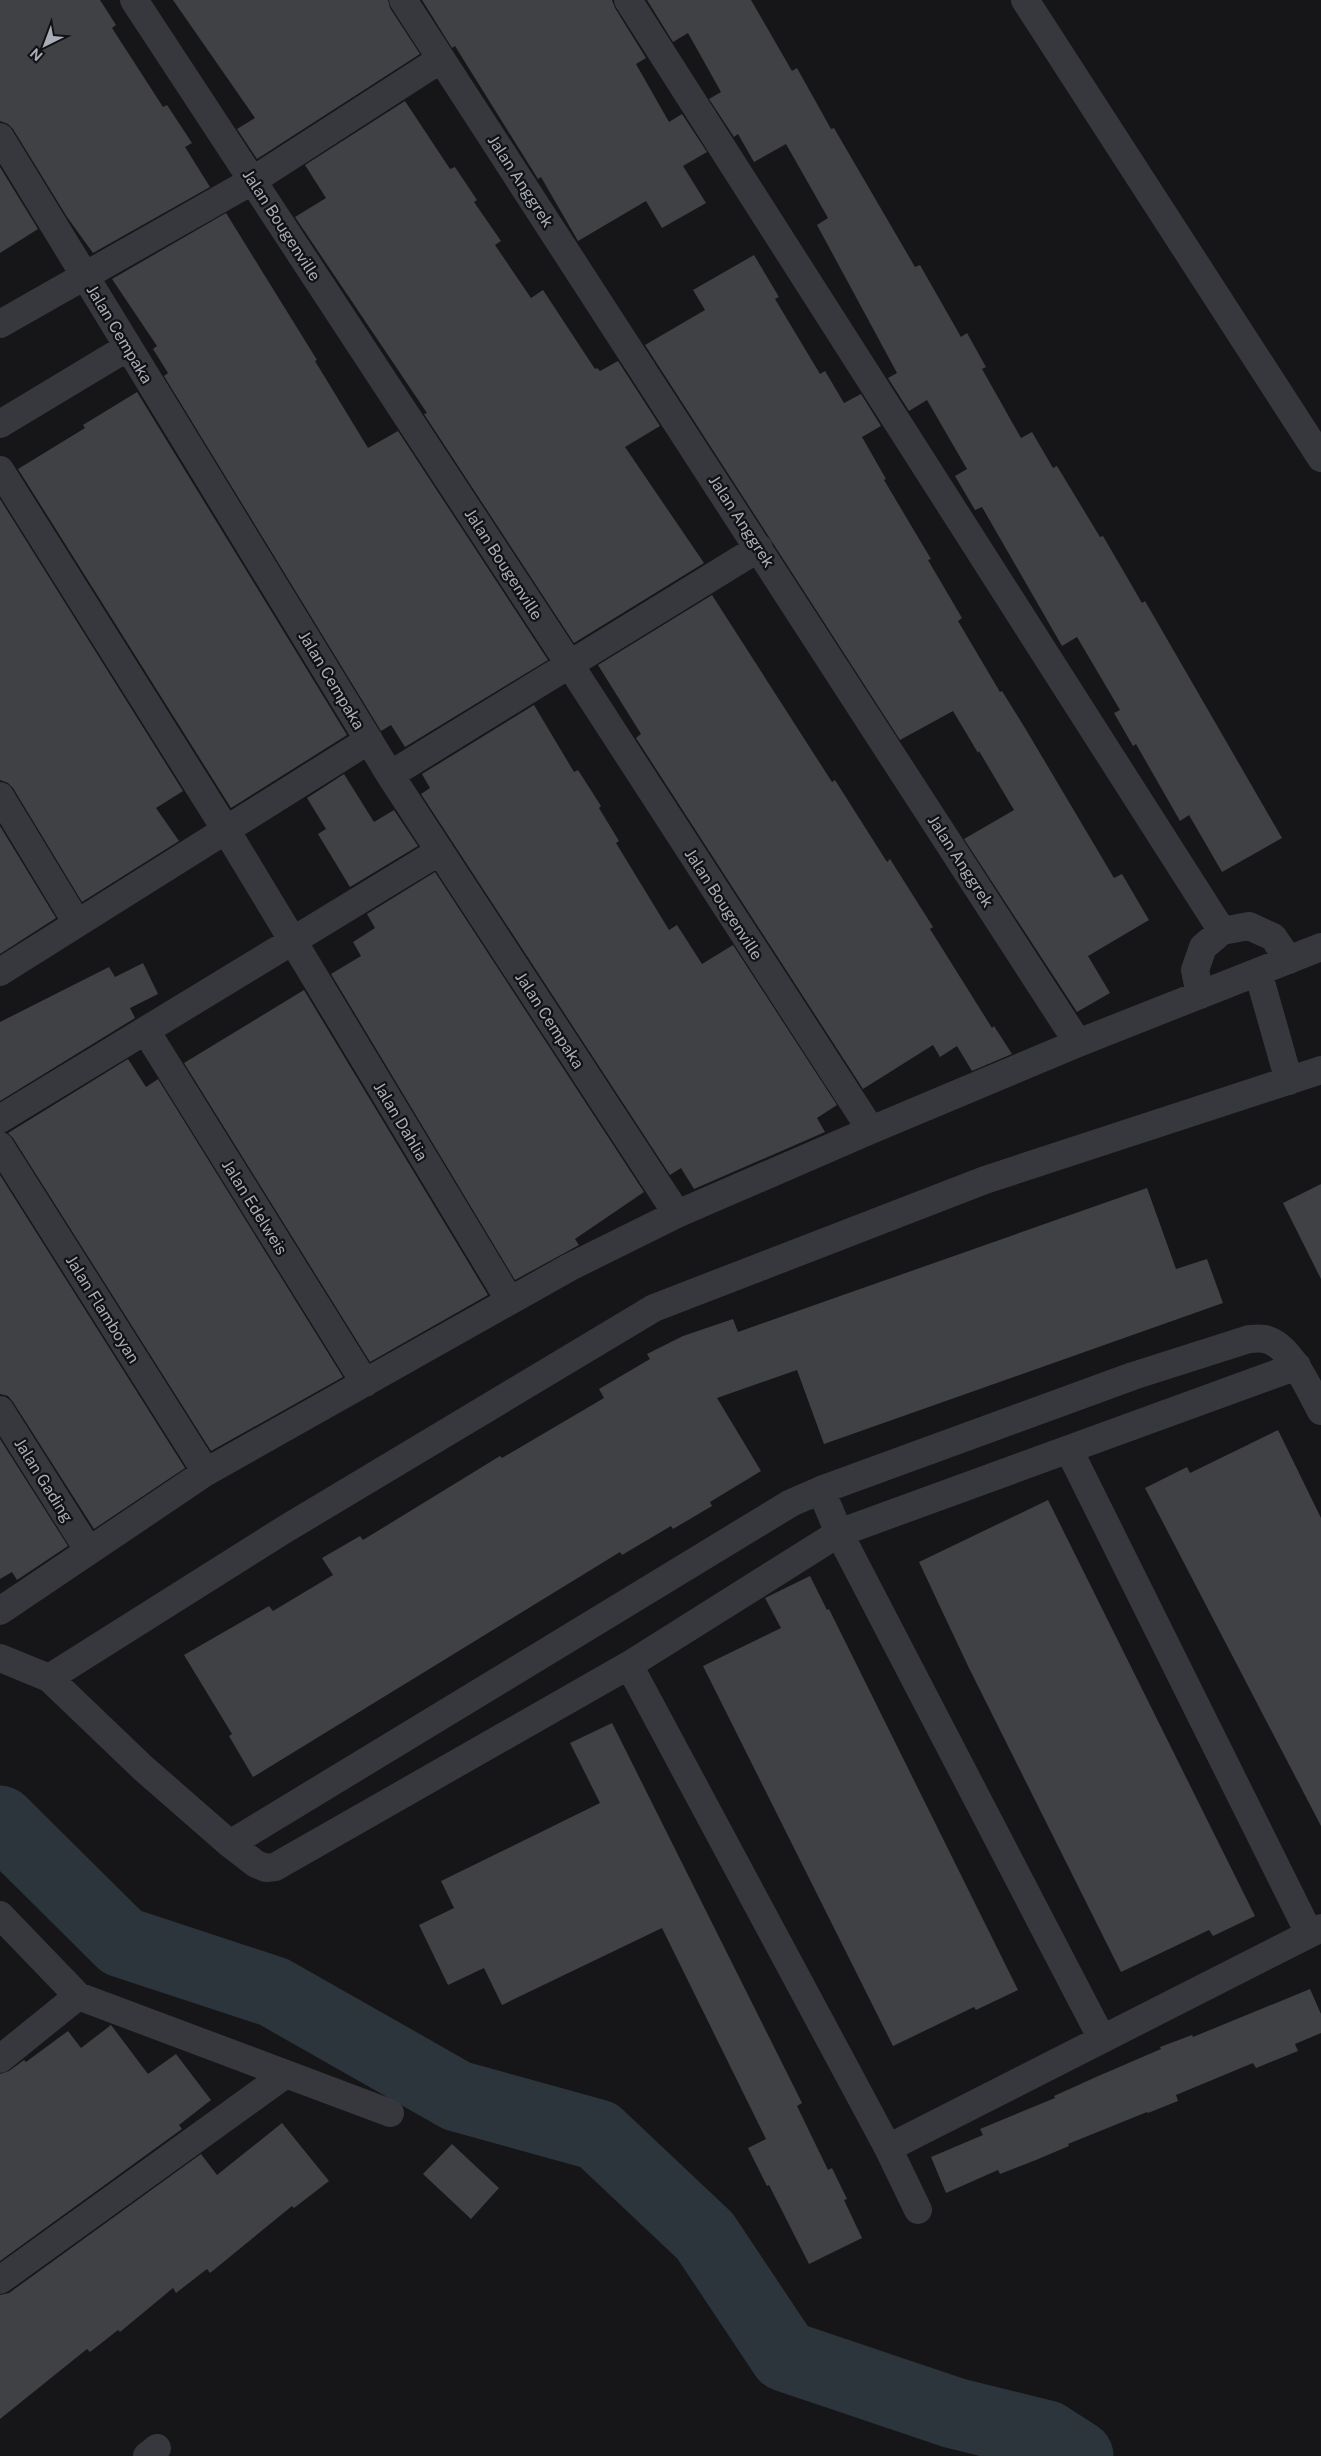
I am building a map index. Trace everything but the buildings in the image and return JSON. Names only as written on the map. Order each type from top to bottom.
[{"type":"street","name":"Jalan Bougenville","points":[[134,0],[570,665],[870,1130]]},
{"type":"street","name":"Jalan Anggrek","points":[[403,0],[760,548],[1078,1043]]},
{"type":"street","points":[[628,0],[1222,931]]},
{"type":"street","points":[[1025,0],[1321,458]]},
{"type":"street","points":[[0,324],[252,181],[441,59]]},
{"type":"street","name":"Jalan Cempaka","points":[[0,137],[390,776],[677,1214]]},
{"type":"street","points":[[0,424],[128,347]]},
{"type":"street","name":"Jalan Dahlia","points":[[0,470],[226,830],[510,1302]]},
{"type":"street","points":[[390,776],[760,548]]},
{"type":"street","points":[[0,972],[369,740]]},
{"type":"street","points":[[0,796],[77,923]]},
{"type":"street","points":[[0,1119],[440,851]]},
{"type":"street","points":[[1200,995],[1195,970],[1202,947],[1222,931],[1249,926],[1273,937],[1289,960]]},
{"type":"street","points":[[0,1611],[206,1472],[570,1267],[677,1214],[870,1130],[1078,1043],[1200,995],[1260,978],[1289,960],[1321,947]]},
{"type":"street","points":[[1260,978],[1289,1081]]},
{"type":"street","name":"Jalan Edelweis","points":[[146,1031],[365,1383]]},
{"type":"street","points":[[49,1678],[288,1528],[654,1308],[985,1180],[1321,1070]]},
{"type":"street","name":"Jalan Flamboyan","points":[[0,1146],[206,1472]]},
{"type":"street","points":[[230,1844],[791,1503],[821,1490],[1133,1376],[1249,1338],[1266,1338],[1281,1348],[1297,1366],[1321,1411]]},
{"type":"street","points":[[0,1658],[49,1678],[143,1768],[230,1844],[256,1864],[266,1868],[275,1867],[629,1665],[838,1533],[1297,1366]]},
{"type":"street","name":"Jalan Gading","points":[[0,1410],[89,1551]]},
{"type":"street","points":[[888,2148],[1315,1931],[1069,1450]]},
{"type":"street","points":[[821,1490],[838,1533],[1102,2039]]},
{"type":"street","points":[[629,1665],[888,2148],[918,2210]]},
{"type":"street","points":[[0,1915],[78,1996],[390,2113]]},
{"type":"street","points":[[0,2059],[78,1996]]},
{"type":"street","points":[[0,2280],[286,2074]]},
{"type":"waterway","points":[[0,1821],[122,1942],[274,1992],[457,2096],[598,2135],[705,2236],[785,2356],[954,2413],[1047,2436],[1078,2456]]}]
